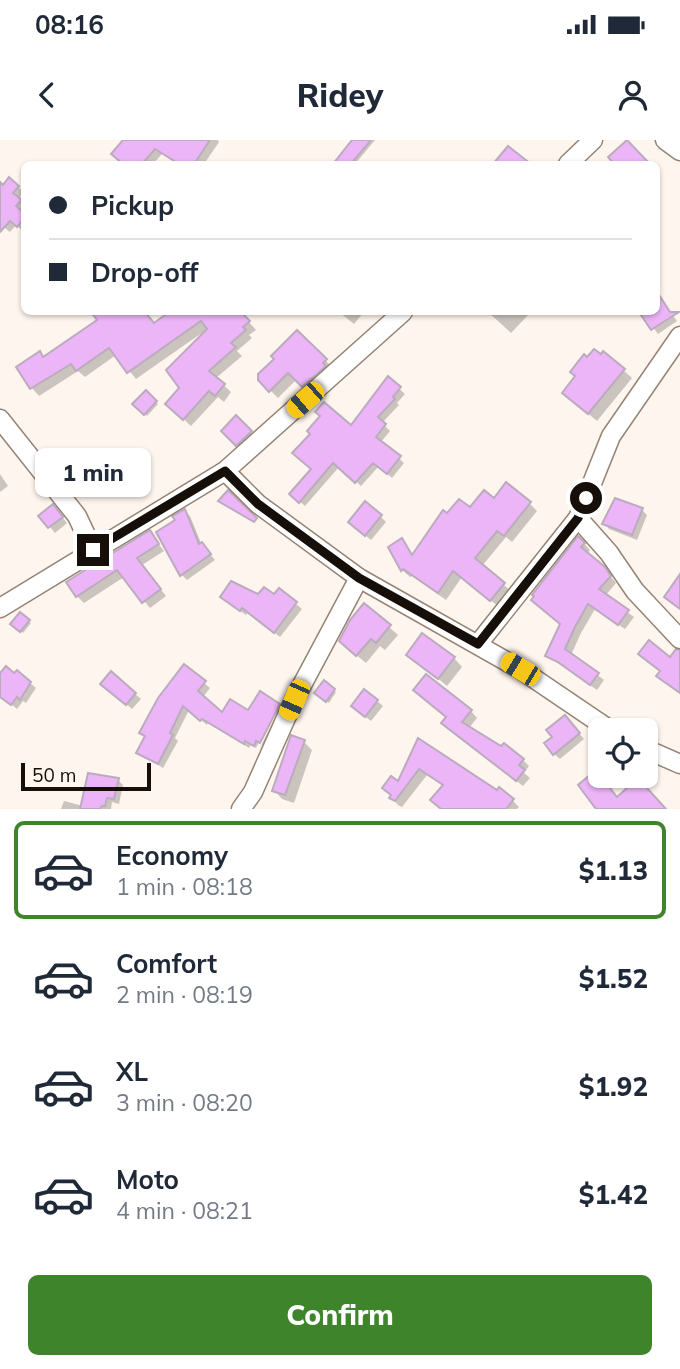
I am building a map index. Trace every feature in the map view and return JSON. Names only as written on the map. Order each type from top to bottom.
[{"type":"street","points":[[571,161],[593,140]]},
{"type":"street","points":[[666,140],[680,151]]},
{"type":"street","points":[[0,608],[225,471],[400,315]]},
{"type":"street","points":[[478,644],[578,518],[611,436],[680,336]]},
{"type":"street","points":[[0,419],[77,516],[93,550]]},
{"type":"street","points":[[225,471],[258,504],[359,578],[478,644],[592,718]]},
{"type":"street","points":[[578,518],[609,553],[635,591],[680,639]]},
{"type":"street","points":[[242,809],[253,792],[294,700],[359,578]]},
{"type":"street","points":[[658,754],[680,764]]},
{"type":"building","points":[[123,140],[210,140],[196,161],[174,161],[155,149],[145,161],[119,161],[111,154]]},
{"type":"building","points":[[352,140],[371,140],[354,161],[335,161]]},
{"type":"building","points":[[627,140],[647,161],[611,161],[608,157]]},
{"type":"building","points":[[508,146],[527,161],[496,161]]},
{"type":"building","points":[[9,177],[19,186],[13,193],[21,199],[16,206],[21,210],[21,222],[17,227],[10,221],[0,232],[0,182],[3,185]]},
{"type":"building","points":[[660,296],[670,312],[679,312],[651,330],[641,315],[660,315]]},
{"type":"building","points":[[93,315],[147,315],[154,323],[165,315],[244,315],[250,321],[243,327],[246,330],[231,343],[236,347],[209,371],[225,384],[215,396],[209,391],[183,420],[165,404],[179,388],[166,370],[207,329],[201,321],[127,373],[109,348],[76,371],[71,364],[30,389],[16,367],[40,351],[43,357],[97,320]]},
{"type":"building","points":[[297,330],[327,359],[323,363],[326,366],[302,387],[288,373],[269,392],[258,380],[258,374],[274,359],[271,356]]},
{"type":"building","points":[[594,349],[601,354],[603,351],[625,369],[588,414],[562,393],[575,376],[570,372],[584,354],[587,357]]},
{"type":"building","points":[[388,376],[401,387],[393,397],[395,399],[378,417],[386,424],[376,437],[401,456],[387,474],[373,463],[355,483],[333,463],[299,503],[289,494],[311,469],[292,453],[310,434],[307,431],[320,416],[315,412],[324,402],[351,425]]},
{"type":"building","points":[[146,390],[157,401],[144,415],[132,404]]},
{"type":"building","points":[[236,415],[252,431],[236,446],[221,431]]},
{"type":"building","points":[[506,482],[531,502],[504,536],[497,531],[475,558],[505,583],[490,601],[453,571],[438,593],[403,569],[401,571],[388,547],[402,538],[412,555],[443,510],[447,513],[459,499],[470,507],[484,490],[494,498]]},
{"type":"building","points":[[228,490],[257,518],[254,522],[218,501]]},
{"type":"building","points":[[615,498],[643,508],[632,535],[602,524]]},
{"type":"building","points":[[365,501],[382,515],[365,536],[348,522]]},
{"type":"building","points":[[53,504],[63,517],[48,528],[38,516]]},
{"type":"building","points":[[185,509],[199,544],[202,542],[211,554],[180,576],[156,532],[175,520],[172,516]]},
{"type":"building","points":[[150,530],[159,544],[137,558],[161,589],[142,603],[117,570],[76,597],[66,582]]},
{"type":"building","points":[[578,536],[585,543],[581,547],[605,567],[611,576],[599,589],[629,610],[618,625],[588,604],[575,627],[565,649],[599,673],[590,685],[545,656],[560,624],[531,600],[534,596],[532,595]]},
{"type":"building","points":[[680,574],[680,609],[664,597]]},
{"type":"building","points":[[231,581],[258,594],[264,587],[274,594],[279,588],[297,602],[274,633],[242,608],[240,611],[220,597]]},
{"type":"building","points":[[364,603],[391,625],[376,643],[371,639],[356,656],[339,641],[350,620]]},
{"type":"building","points":[[20,612],[30,620],[20,632],[10,624]]},
{"type":"building","points":[[422,633],[455,657],[438,679],[406,655]]},
{"type":"building","points":[[649,640],[670,657],[676,649],[680,650],[680,693],[656,676],[660,671],[638,654]]},
{"type":"building","points":[[184,664],[206,681],[198,691],[222,712],[230,699],[248,710],[260,691],[280,704],[260,743],[256,741],[254,746],[245,741],[244,744],[202,719],[200,721],[183,706],[170,733],[173,735],[158,764],[136,753],[145,736],[139,733],[158,698]]},
{"type":"building","points":[[6,666],[14,673],[17,670],[31,682],[20,700],[17,697],[11,705],[0,697],[0,673]]},
{"type":"building","points":[[111,671],[136,693],[126,705],[100,684]]},
{"type":"building","points":[[426,674],[472,710],[462,722],[501,746],[504,743],[524,759],[519,765],[525,770],[516,781],[441,723],[446,717],[413,690]]},
{"type":"building","points":[[324,680],[335,689],[326,702],[314,693]]},
{"type":"building","points":[[364,689],[378,700],[365,717],[351,706]]},
{"type":"building","points":[[565,715],[580,733],[553,755],[544,743],[552,737],[546,730]]},
{"type":"building","points":[[291,735],[305,740],[285,795],[272,791]]},
{"type":"building","points":[[418,738],[514,799],[506,809],[441,809],[430,800],[443,785],[419,769],[395,801],[389,798],[391,795],[382,788],[391,776],[398,781]]},
{"type":"building","points":[[88,773],[119,778],[114,799],[107,798],[105,806],[100,809],[80,809]]},
{"type":"building","points":[[588,777],[588,788],[610,788],[617,797],[627,788],[647,788],[666,809],[596,809],[578,785]]},
{"type":"route","points":[[93,550],[225,471],[258,504],[359,578],[478,644],[578,518],[586,498]]}]
